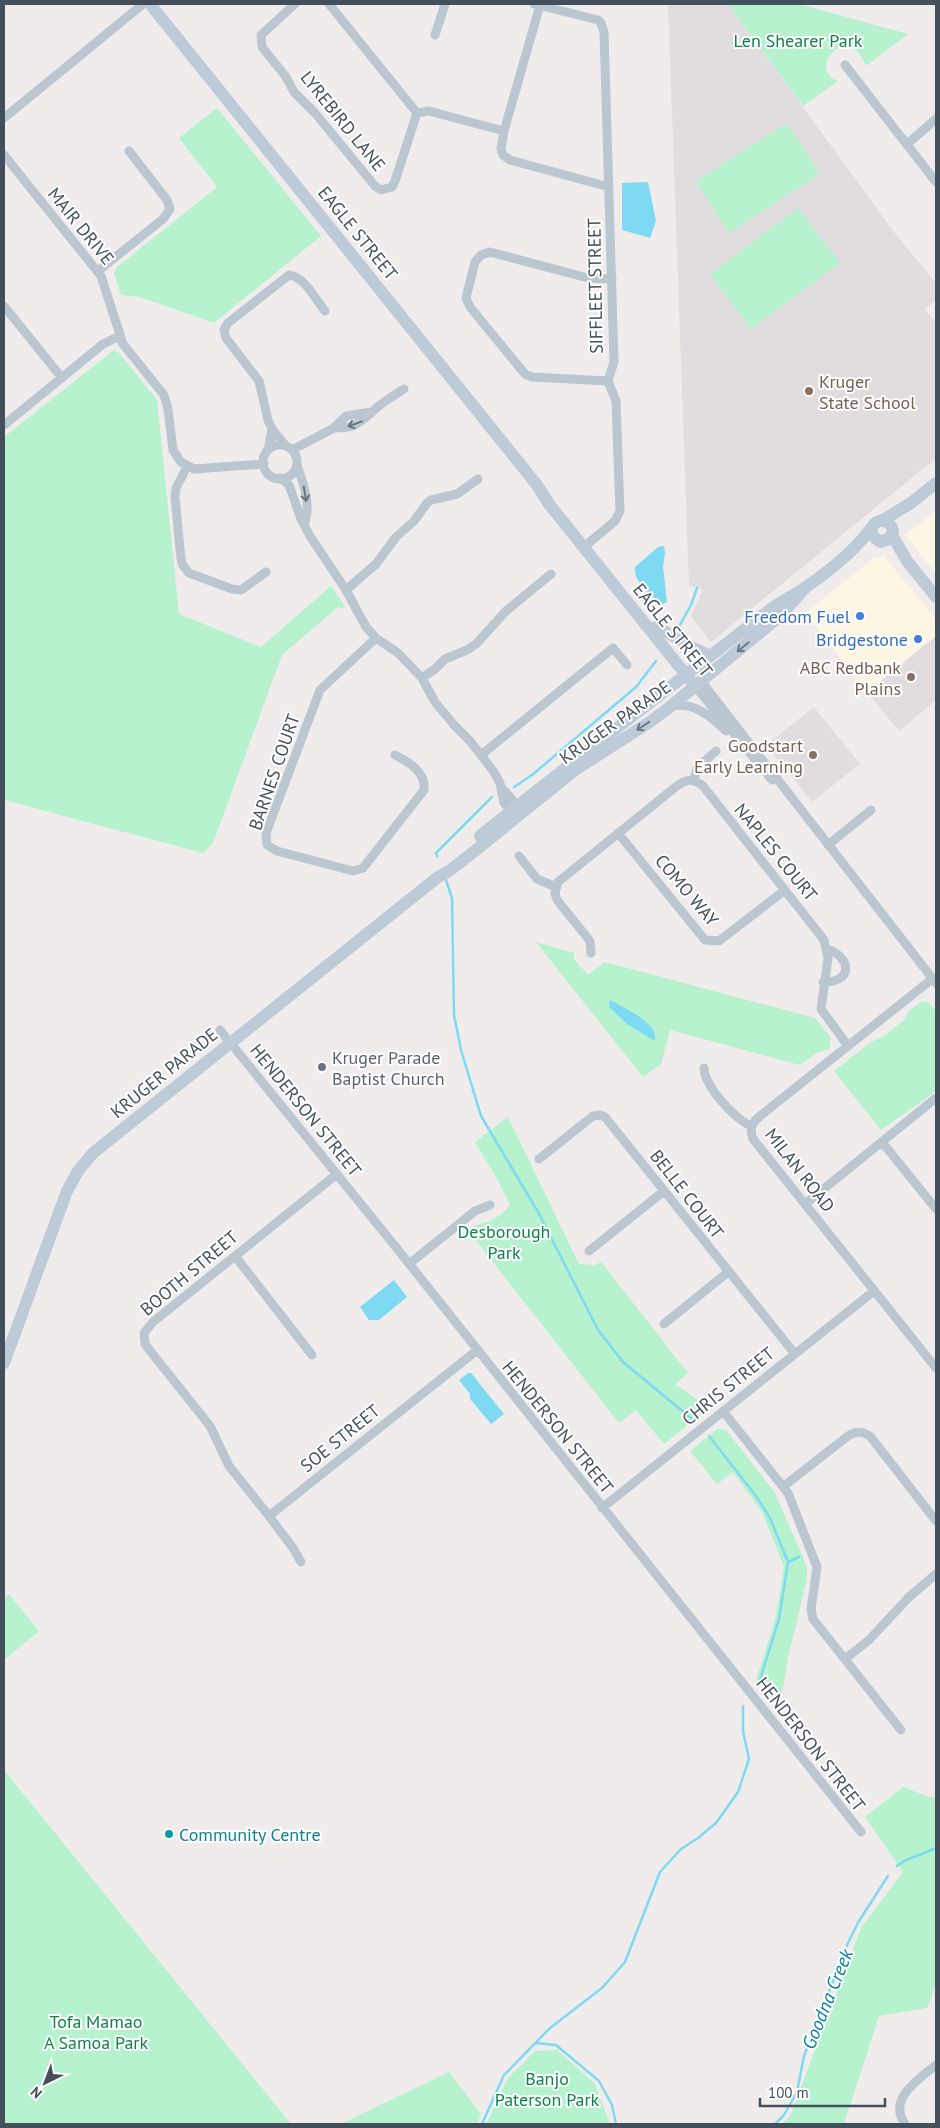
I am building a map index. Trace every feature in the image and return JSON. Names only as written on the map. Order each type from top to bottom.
[{"type":"street","points":[[4,118],[149,4]]},
{"type":"street","name":"EAGLE STREET","points":[[149,4],[690,672]]},
{"type":"street","name":"LYREBIRD LANE","points":[[295,4],[261,35],[262,47],[286,77],[299,98],[315,113],[375,186],[381,190],[392,187],[395,181],[416,113]]},
{"type":"street","points":[[329,4],[416,113],[429,111],[504,131]]},
{"type":"street","points":[[435,35],[445,4]]},
{"type":"street","points":[[537,4],[500,148],[503,155],[510,160],[609,187]]},
{"type":"street","name":"SIFFLEET STREET","points":[[537,4],[595,20],[601,23],[604,32],[614,362],[608,381]]},
{"type":"street","points":[[844,65],[936,182]]},
{"type":"street","points":[[906,144],[936,119]]},
{"type":"street","points":[[98,271],[163,218],[170,209],[167,200],[129,151]]},
{"type":"street","name":"MAIR DRIVE","points":[[4,155],[98,271],[104,281],[124,344],[164,395],[168,409],[172,450],[186,467]]},
{"type":"street","points":[[587,545],[619,517],[620,511],[616,401],[608,381],[532,378],[525,374],[470,307],[466,298],[475,262],[481,255],[490,252],[588,278],[612,278]]},
{"type":"street","points":[[304,524],[307,504],[305,488],[296,457],[272,429],[266,415],[259,381],[224,334],[225,326],[289,276],[297,277],[301,280],[325,311]]},
{"type":"street","points":[[4,306],[62,378]]},
{"type":"street","points":[[4,425],[103,344],[120,336]]},
{"type":"street","points":[[404,389],[371,412],[365,420],[356,426],[334,428],[289,448],[274,446],[264,456],[264,464],[269,474],[280,478],[289,485],[304,524],[316,547],[346,590],[366,627],[376,638],[398,653],[422,678],[435,702],[481,754],[494,772],[501,787],[504,803],[517,811]]},
{"type":"street","points":[[268,450],[272,429]]},
{"type":"street","points":[[264,464],[201,470],[186,467],[176,488],[175,497],[181,559],[189,572],[224,586],[241,590],[266,572]]},
{"type":"street","points":[[280,478],[291,474],[297,465]]},
{"type":"street","points":[[346,590],[376,564],[396,537],[414,521],[427,503],[431,500],[457,494],[478,479]]},
{"type":"street","points":[[936,483],[911,503],[883,535],[907,560],[936,597]]},
{"type":"street","name":"KRUGER PARADE","points":[[4,1363],[67,1191],[78,1171],[93,1153],[438,877],[449,871],[517,811],[710,656],[773,607],[806,587],[850,553],[883,535],[875,523],[911,503]]},
{"type":"street","name":"EAGLE STREET","points":[[587,545],[657,626],[743,746],[777,785],[787,793]]},
{"type":"street","points":[[422,678],[445,659],[476,644],[506,611],[551,574]]},
{"type":"street","name":"KRUGER PARADE","points":[[517,811],[671,706],[780,616],[806,587]]},
{"type":"street","points":[[657,626],[687,645],[710,656]]},
{"type":"street","name":"BARNES COURT","points":[[376,638],[320,690],[266,834],[267,845],[277,851],[353,871],[363,868],[424,790],[424,780],[419,772],[407,761],[395,755]]},
{"type":"street","points":[[481,754],[613,648],[627,665]]},
{"type":"street","name":"EAGLE STREET","points":[[698,683],[761,756],[787,793],[934,981]]},
{"type":"street","points":[[671,706],[683,704],[693,707],[714,720],[743,746]]},
{"type":"street","points":[[591,953],[590,942],[558,900],[555,893],[556,887],[563,877],[683,781],[694,780],[696,768],[716,751]]},
{"type":"street","name":"NAPLES COURT","points":[[694,780],[703,786],[818,930],[827,949],[842,957],[847,967],[846,971],[838,980],[824,982]]},
{"type":"street","points":[[828,845],[872,810]]},
{"type":"street","name":"COMO WAY","points":[[618,833],[705,940],[720,942],[785,890]]},
{"type":"street","points":[[519,856],[537,878],[556,887]]},
{"type":"street","points":[[827,949],[821,1009],[848,1046]]},
{"type":"street","name":"MILAN ROAD","points":[[934,981],[848,1046],[760,1116],[751,1126],[753,1139],[936,1368]]},
{"type":"street","name":"HENDERSON STREET","points":[[220,1030],[409,1264],[476,1351],[860,1832]]},
{"type":"street","points":[[704,1068],[704,1078],[736,1118],[751,1126]]},
{"type":"street","points":[[805,1204],[936,1098]]},
{"type":"street","name":"BELLE COURT","points":[[540,1159],[588,1120],[600,1115],[609,1121],[795,1354]]},
{"type":"street","points":[[882,1142],[936,1209]]},
{"type":"street","name":"BOOTH STREET","points":[[269,1516],[233,1473],[210,1426],[151,1352],[144,1338],[144,1333],[153,1322],[337,1174]]},
{"type":"street","points":[[589,1251],[664,1191]]},
{"type":"street","points":[[409,1264],[475,1211],[490,1206]]},
{"type":"street","points":[[235,1256],[312,1355]]},
{"type":"street","points":[[664,1324],[728,1272]]},
{"type":"street","name":"CHRIS STREET","points":[[602,1508],[874,1291]]},
{"type":"street","name":"SOE STREET","points":[[269,1516],[476,1351]]},
{"type":"street","points":[[723,1411],[784,1486],[817,1568],[811,1609],[813,1618],[901,1730]]},
{"type":"street","points":[[784,1486],[854,1432],[865,1433],[870,1436],[936,1521]]},
{"type":"street","points":[[269,1516],[301,1562]]},
{"type":"street","points":[[845,1659],[869,1640],[909,1597],[936,1574]]},
{"type":"street","points":[[905,2124],[899,2108],[901,2100],[911,2086],[936,2065]]},
{"type":"shaded area","name":"Kruger State School","points":[[668,4],[728,4],[894,232],[936,283],[936,300],[925,309],[936,323],[936,458],[711,642],[691,616],[703,589],[689,586]]},
{"type":"shaded area","points":[[936,510],[936,574],[905,535]]},
{"type":"shaded area","points":[[884,556],[936,619],[936,636],[867,692],[805,613],[874,558]]},
{"type":"shaded area","name":"ABC Redbank Plains","points":[[936,636],[936,700],[899,731],[867,692]]},
{"type":"shaded area","name":"Goodstart Early Learning","points":[[814,707],[860,764],[812,802],[766,745]]},
{"type":"green space","name":"Len Shearer Park","points":[[728,4],[799,4],[908,34],[866,66],[859,53],[850,47],[841,47],[833,52],[828,59],[826,67],[829,75],[838,81],[803,106]]},
{"type":"green space","points":[[217,108],[321,236],[214,323],[140,297],[121,295],[114,273],[116,268],[217,187],[179,138]]},
{"type":"green space","points":[[787,123],[820,174],[729,233],[696,181]]},
{"type":"green space","points":[[798,208],[840,263],[751,329],[710,274]]},
{"type":"green space","points":[[114,350],[119,353],[157,400],[179,614],[261,647],[331,586],[345,607],[341,609],[339,606],[282,655],[213,843],[203,853],[4,800],[4,437]]},
{"type":"green space","points":[[536,942],[574,953],[574,959],[588,975],[605,962],[815,1018],[831,1038],[829,1049],[816,1053],[800,1065],[670,1030],[661,1064],[643,1077]]},
{"type":"green space","points":[[922,1001],[928,1002],[936,1011],[936,1091],[881,1130],[834,1071],[871,1042],[884,1036],[904,1020],[909,1011]]},
{"type":"green space","name":"Desborough Park","points":[[508,1117],[579,1264],[595,1265],[601,1262],[688,1373],[675,1384],[709,1408],[664,1444],[636,1410],[619,1423],[467,1229],[495,1218],[510,1205],[475,1142]]},
{"type":"green space","points":[[717,1429],[727,1431],[775,1493],[807,1567],[807,1579],[788,1658],[782,1694],[773,1701],[756,1680],[775,1621],[784,1567],[762,1512],[733,1472],[717,1484],[690,1451]]},
{"type":"green space","points":[[9,1594],[39,1631],[4,1660],[4,1598]]},
{"type":"green space","name":"Tofa Mamao A Samoa Park","points":[[4,1770],[291,2124],[4,2124]]},
{"type":"green space","points":[[903,1787],[929,1797],[936,1797],[936,1983],[927,2008],[879,2016],[844,2124],[782,2124],[790,2116],[861,1928],[903,1872],[865,1817]]},
{"type":"green space","name":"Banjo Paterson Park","points":[[557,2050],[595,2084],[610,2124],[486,2124],[508,2078],[535,2051]]},
{"type":"green space","points":[[449,2072],[481,2114],[477,2124],[335,2124],[343,2123]]},
{"type":"water","points":[[648,182],[656,221],[650,238],[622,230],[622,183]]},
{"type":"water","points":[[664,546],[663,566],[667,602],[663,604],[648,593],[640,583],[635,573],[635,567],[658,547]]},
{"type":"water","points":[[610,1000],[645,1021],[651,1027],[655,1039],[653,1040],[627,1024],[609,1007]]},
{"type":"water","points":[[394,1280],[407,1297],[379,1320],[369,1320],[360,1307]]},
{"type":"water","points":[[468,1373],[471,1373],[504,1414],[491,1424],[470,1399],[470,1394],[459,1380]]},
{"type":"waterway","points":[[677,630],[691,605],[697,588]]},
{"type":"waterway","points":[[514,787],[532,775],[636,687],[656,661]]},
{"type":"waterway","points":[[437,856],[436,853],[492,797]]},
{"type":"waterway","points":[[446,880],[452,898],[454,1015],[461,1050],[481,1116],[538,1212],[598,1330],[623,1362],[692,1419]]},
{"type":"waterway","points":[[709,1436],[756,1496],[770,1518],[788,1562],[779,1619],[759,1683]]},
{"type":"waterway","points":[[788,1562],[799,1557]]},
{"type":"waterway","points":[[482,2124],[504,2075],[550,2028],[602,1988],[625,1962],[660,1872],[681,1849],[716,1823],[738,1792],[749,1759],[743,1731],[743,1706]]},
{"type":"waterway","name":"Goodna Creek","points":[[897,1866],[904,1861],[936,1848]]},
{"type":"waterway","name":"Goodna Creek","points":[[775,2124],[784,2115],[797,2092],[804,2056],[847,1945],[859,1921],[888,1876]]},
{"type":"waterway","name":"Goodna Creek","points":[[536,2043],[556,2045],[599,2081],[612,2105],[616,2124]]},
{"type":"place","name":"Kruger State School","points":[[809,391]]},
{"type":"place","name":"Freedom Fuel","points":[[860,616]]},
{"type":"place","name":"Bridgestone","points":[[918,639]]},
{"type":"place","name":"ABC Redbank Plains","points":[[911,677]]},
{"type":"place","name":"Goodstart Early Learning","points":[[813,755]]},
{"type":"place","name":"Kruger Parade Baptist Church","points":[[322,1067]]},
{"type":"place","name":"Community Centre","points":[[169,1834]]}]
